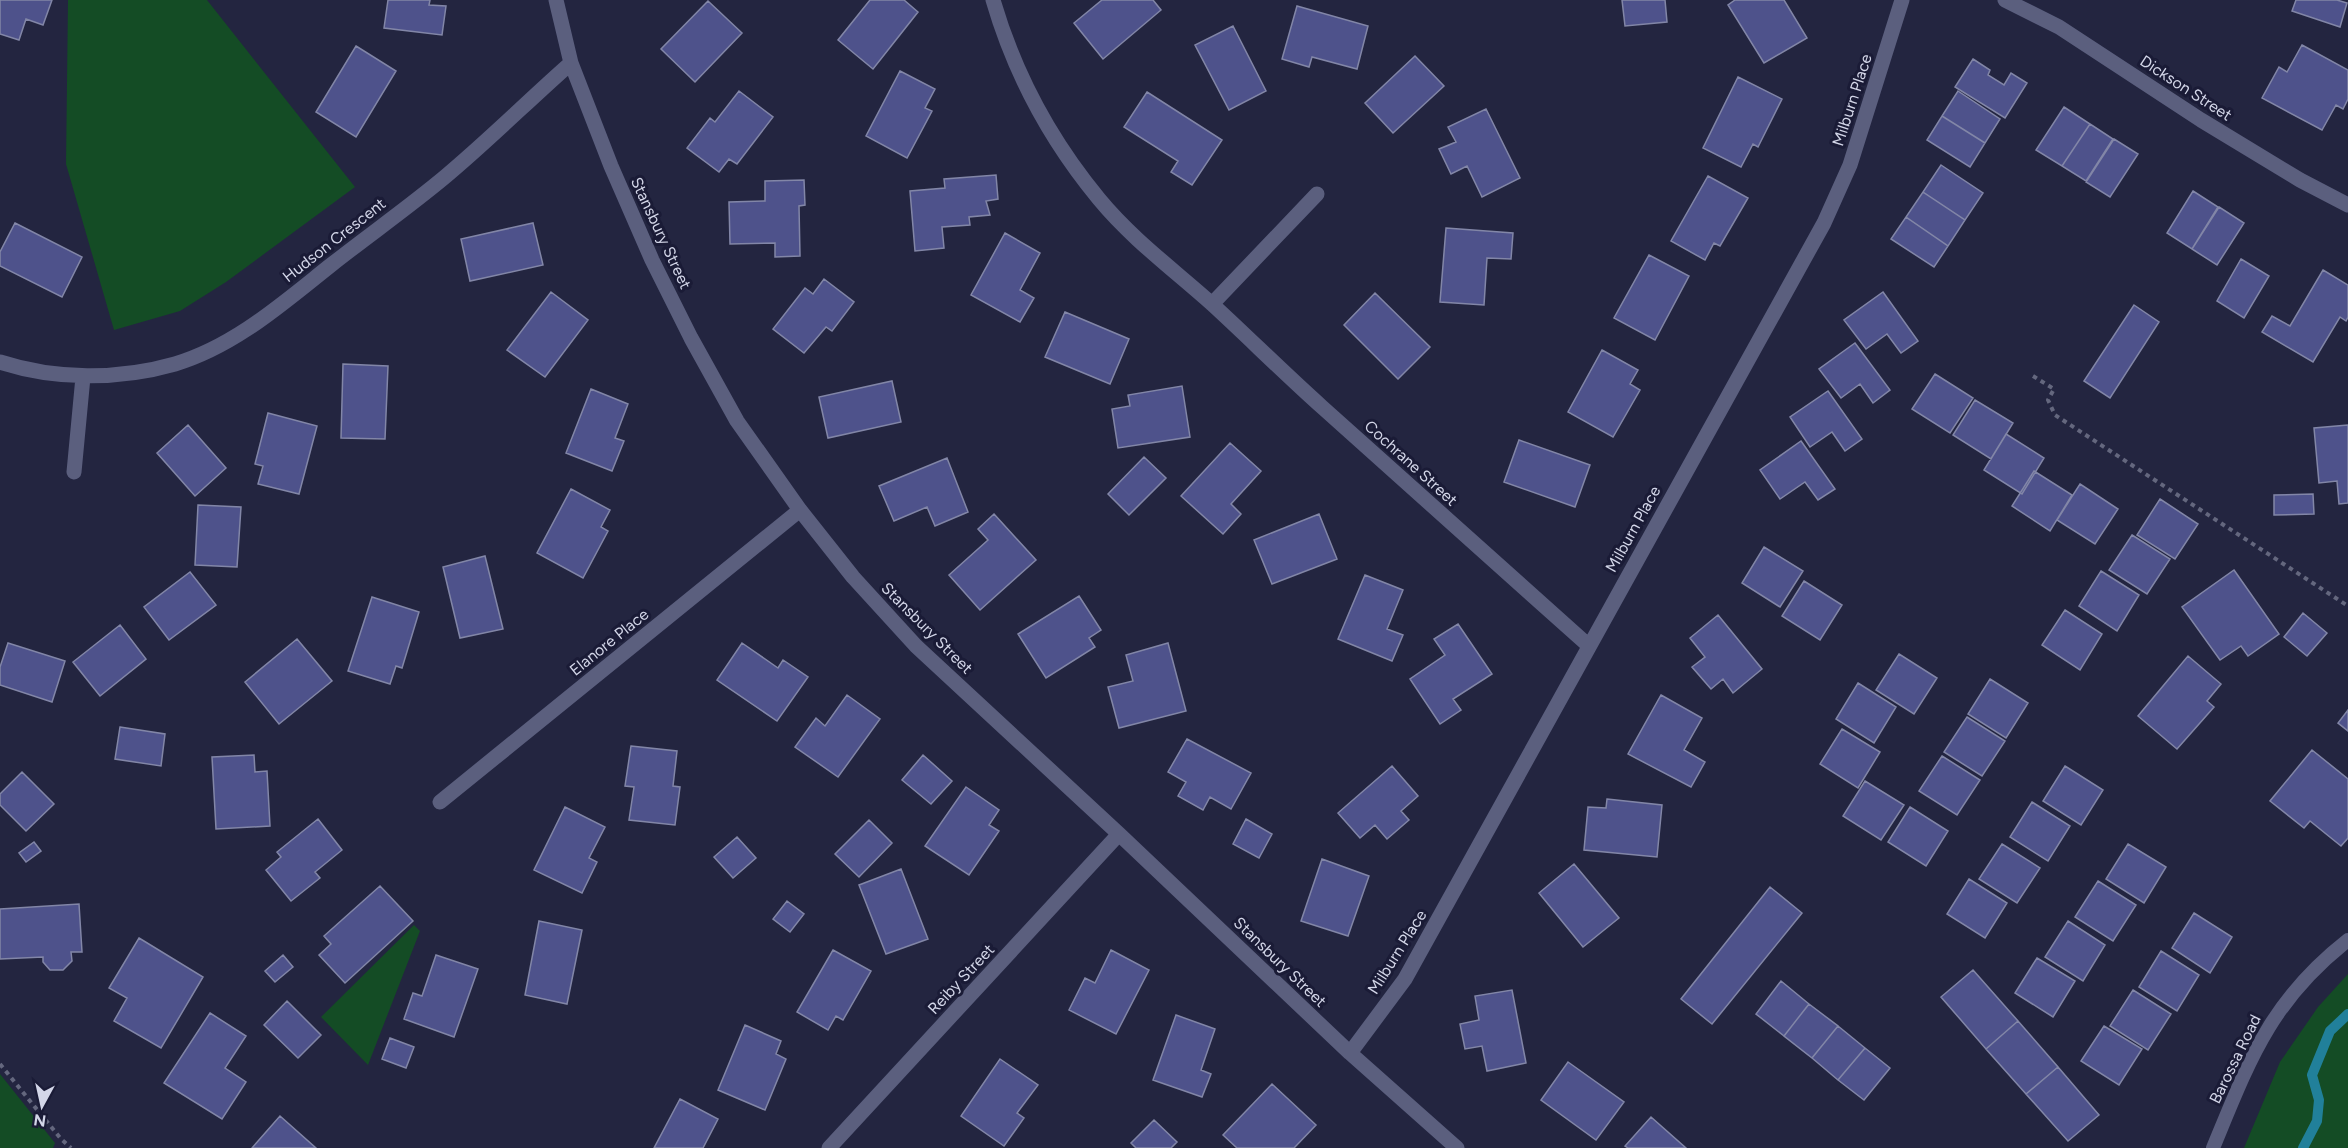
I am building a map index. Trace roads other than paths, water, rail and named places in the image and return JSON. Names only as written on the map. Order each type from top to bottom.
[{"type":"street","name":"Stansbury Street","points":[[556,0],[571,63],[611,166],[652,260],[692,338],[737,421],[800,510],[853,578],[916,646],[1350,1053],[1457,1148]]},
{"type":"street","name":"Cochrane Street","points":[[993,0],[1004,37],[1028,91],[1067,154],[1106,207],[1142,244],[1212,304],[1269,360],[1590,646]]},
{"type":"street","name":"Milburn Place","points":[[1350,1053],[1405,980],[1837,195],[1861,133],[1902,0]]},
{"type":"street","name":"Dickson Street","points":[[2005,0],[2059,27],[2201,120],[2300,180],[2348,204]]},
{"type":"street","name":"Hudson Crescent","points":[[0,362],[41,372],[83,376],[137,372],[175,364],[214,348],[252,327],[446,176],[571,63]]},
{"type":"street","points":[[1212,304],[1317,194]]},
{"type":"street","points":[[74,472],[83,376]]},
{"type":"street","name":"Elanore Place","points":[[440,802],[800,510]]},
{"type":"street","name":"Reiby Street","points":[[829,1148],[1119,834]]},
{"type":"lane","name":"Barossa Road","points":[[2213,1148],[2254,1050],[2274,1017],[2299,984],[2348,940]]},
{"type":"waterway","points":[[2303,1148],[2317,1121],[2319,1100],[2312,1075],[2330,1031],[2348,1014]]}]
